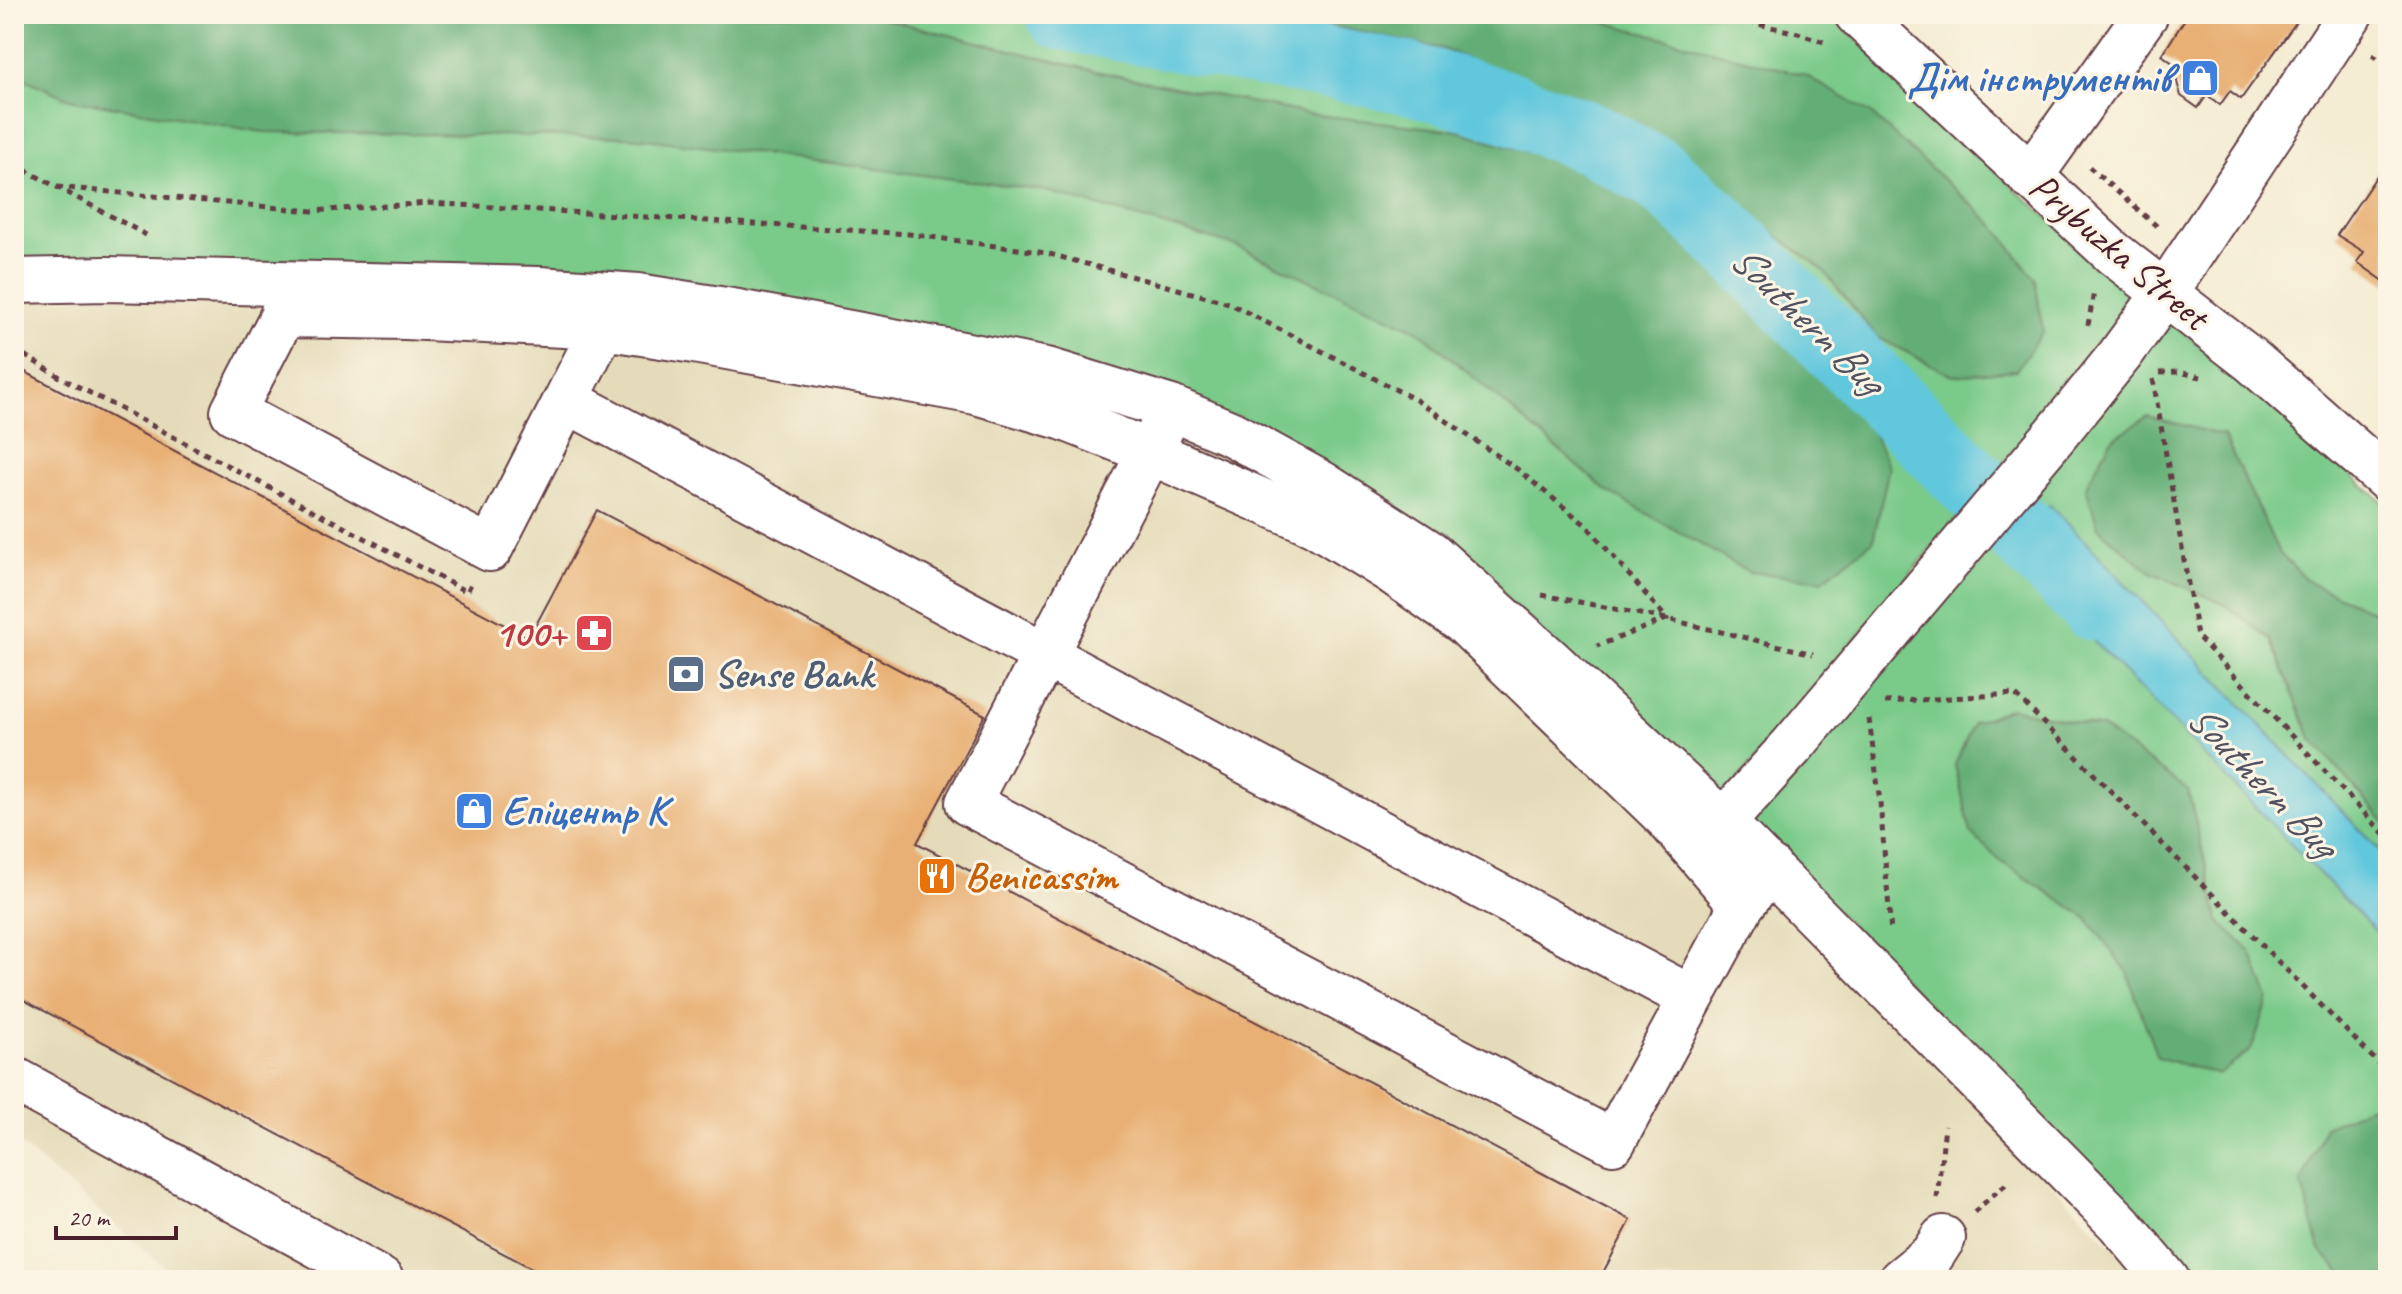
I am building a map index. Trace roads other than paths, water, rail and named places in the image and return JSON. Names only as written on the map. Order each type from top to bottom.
[{"type":"street","points":[[2030,177],[2146,14]]},
{"type":"street","points":[[1723,822],[1792,746],[2056,434],[2166,292],[2350,14]]},
{"type":"street","name":"Prybuzka Street","points":[[1847,30],[2030,177],[2113,253],[2251,360],[2388,480]]},
{"type":"street","points":[[14,281],[106,279],[406,317],[603,327],[976,392],[1064,418],[1315,524],[1391,571],[1465,623],[1667,818],[1742,905]]},
{"type":"street","points":[[285,300],[539,289],[638,296],[1047,370],[1171,408],[1232,434],[1321,483],[1430,553],[1553,663],[1770,868],[2119,1223],[2167,1280]]},
{"type":"street","points":[[285,300],[233,412],[490,549],[603,327]]},
{"type":"street","points":[[566,400],[1691,998]]},
{"type":"street","points":[[1171,408],[1046,657],[968,803],[1613,1142],[1742,905],[1770,868]]},
{"type":"street","points":[[14,1079],[381,1280]]},
{"type":"water","points":[[2050,505],[2388,859],[2388,944],[2008,553]]},
{"type":"waterway","name":"Southern Bug","points":[[1062,14],[1408,78],[1508,107],[1593,139],[1659,175],[1713,223],[2094,605]]},
{"type":"place","name":"Дім інструментів","points":[[2200,78]]},
{"type":"place","name":"100+","points":[[594,633]]},
{"type":"place","name":"Sense Bank","points":[[686,674]]},
{"type":"place","name":"Епіцентр К","points":[[474,811]]},
{"type":"place","name":"Benicassim","points":[[937,876]]}]
